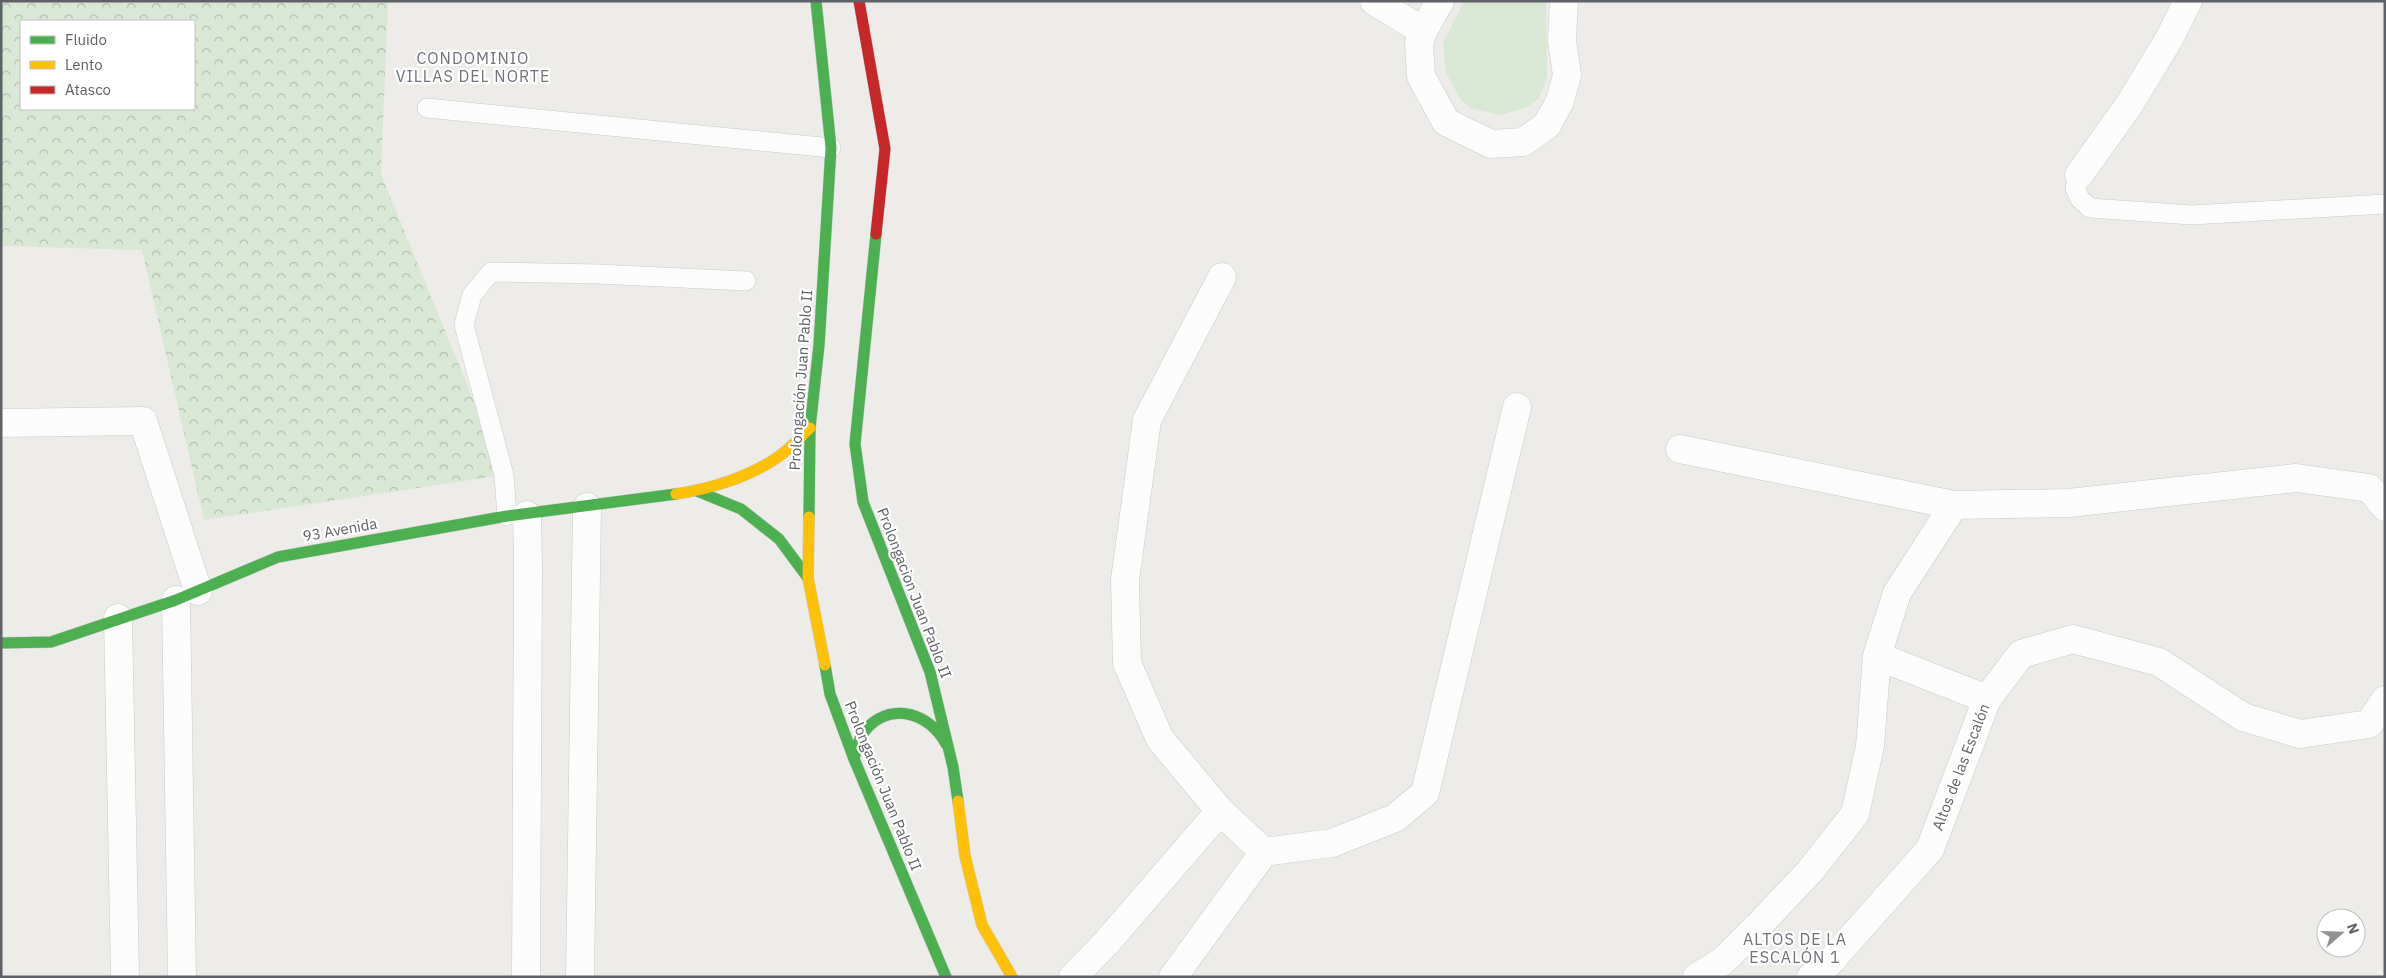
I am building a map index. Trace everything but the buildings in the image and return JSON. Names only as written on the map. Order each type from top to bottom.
[{"type":"main road","name":"Prolongación Juan Pablo II","points":[[816,1],[831,148],[819,345],[810,428],[808,578],[830,694],[854,758],[946,977]]},
{"type":"main road","name":"Prolongacion Juan Pablo II","points":[[859,1],[885,149],[855,444],[864,502],[881,552],[930,672],[953,767],[965,856],[982,924],[1012,977]]},
{"type":"main road","name":"93 Avenida","points":[[1,643],[51,642],[187,596],[278,557],[517,516],[697,491],[739,477],[778,457],[810,428]]},
{"type":"main road","points":[[697,491],[741,509],[779,539],[808,578]]},
{"type":"main road","points":[[854,758],[859,738],[873,722],[892,714],[912,714],[932,722],[945,739],[953,767]]},
{"type":"street","points":[[1374,1],[1423,31]]},
{"type":"street","points":[[1440,1],[1418,44],[1422,76],[1446,122],[1491,144],[1523,142],[1547,125],[1560,101],[1566,75],[1562,40],[1564,1]]},
{"type":"street","points":[[2079,174],[2130,105],[2169,39],[2188,1]]},
{"type":"street","points":[[1222,277],[1147,420],[1125,580],[1127,663],[1160,739],[1220,811],[1264,852]]},
{"type":"street","points":[[1173,977],[1264,852],[1332,843],[1395,818],[1425,793],[1517,407]]},
{"type":"street","points":[[1,422],[143,420],[187,596],[182,977]]},
{"type":"street","points":[[1680,449],[1954,506],[2069,503],[2296,478],[2369,488],[2385,507]]},
{"type":"street","points":[[1697,977],[1723,961],[1758,926],[1810,870],[1855,814],[1870,746],[1877,656],[1897,593],[1954,506]]},
{"type":"street","points":[[580,977],[587,507]]},
{"type":"street","points":[[517,516],[528,568],[526,977]]},
{"type":"street","points":[[118,618],[126,977]]},
{"type":"street","name":"Altos de las Escalón","points":[[1811,977],[1829,962],[1930,849],[1987,699],[2021,654],[2073,639],[2159,662],[2243,717],[2300,734],[2369,724],[2385,700]]},
{"type":"street","points":[[1877,656],[1987,699]]},
{"type":"street","points":[[1073,977],[1107,942],[1220,811]]},
{"type":"lane","points":[[427,108],[831,148]]},
{"type":"lane","points":[[2079,174],[2075,188],[2080,199],[2090,208],[2109,210],[2192,215],[2385,204]]},
{"type":"lane","points":[[517,516],[504,475],[464,325],[472,295],[491,272],[598,274],[746,281]]},
{"type":"green space","points":[[1,1],[388,1],[381,174],[504,475],[204,520],[142,250],[1,246]]},
{"type":"green space","points":[[1464,1],[1546,1],[1547,77],[1539,98],[1527,107],[1502,115],[1472,109],[1461,100],[1446,73],[1443,43]]},
{"type":"traffic: fast","points":[[809,517],[810,428],[819,345],[831,148],[816,1]]},
{"type":"traffic: fast","points":[[876,234],[855,444],[863,502],[930,672],[953,767],[958,801]]},
{"type":"traffic: fast","points":[[697,491],[741,509],[779,539],[808,578]]},
{"type":"traffic: fast","points":[[1,643],[51,642],[176,600],[278,557],[507,516],[676,494]]},
{"type":"traffic: fast","points":[[825,665],[830,694],[854,759],[946,977]]},
{"type":"traffic: fast","points":[[854,759],[865,730],[878,719],[900,713],[922,719],[931,725],[946,744]]},
{"type":"traffic: slow","points":[[676,494],[716,485],[755,471],[791,447],[810,428]]},
{"type":"traffic: slow","points":[[809,517],[808,578],[825,665]]},
{"type":"traffic: slow","points":[[958,801],[965,856],[982,925],[1012,977]]},
{"type":"traffic: jam","points":[[859,1],[885,149],[876,234]]},
{"type":"district","name":"CONDOMINIO VILLAS DEL NORTE","points":[[473,67]]},
{"type":"district","name":"ALTOS DE LA ESCALÓN 1","points":[[1795,948]]}]
